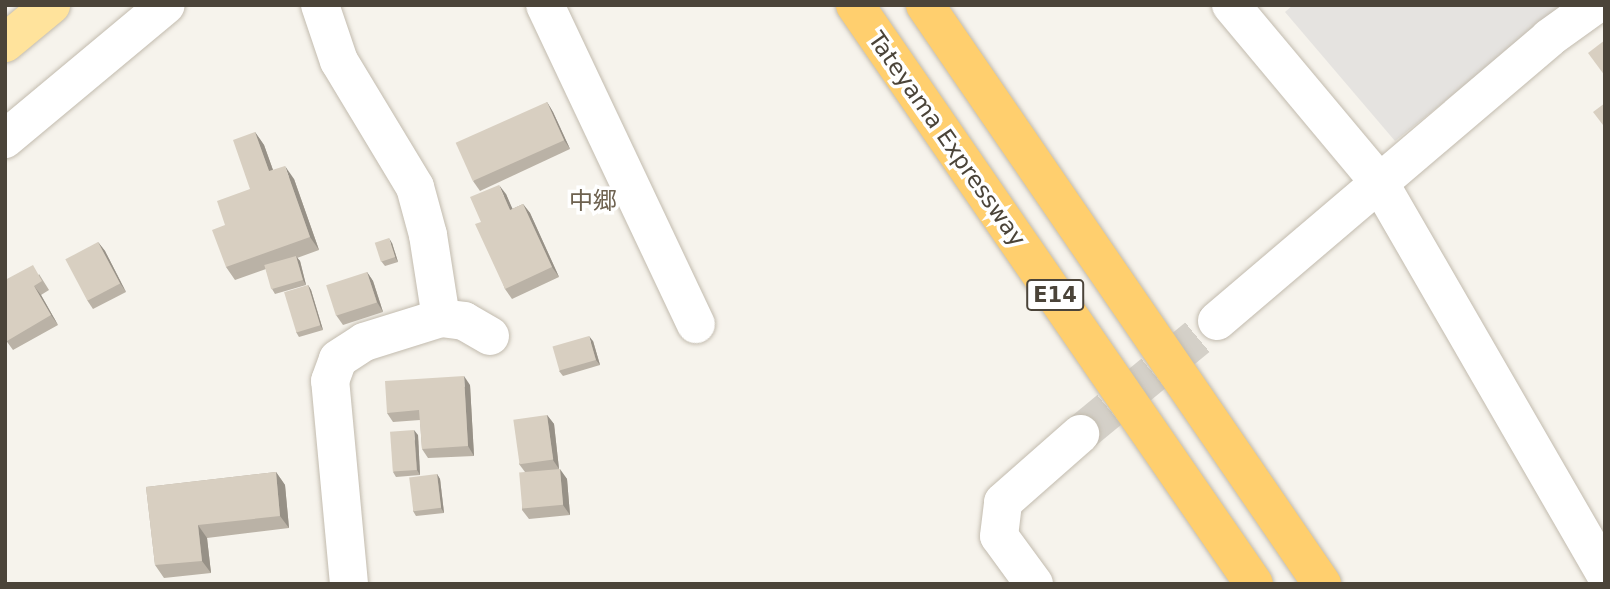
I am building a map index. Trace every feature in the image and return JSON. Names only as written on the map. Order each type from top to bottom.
[{"type":"highway","points":[[848,5],[895,63]]},
{"type":"highway","name":"Tateyama Expressway","points":[[855,5],[1254,584]]},
{"type":"highway","name":"E14","points":[[925,5],[1322,584]]},
{"type":"main road","points":[[5,43],[51,5]]},
{"type":"street","points":[[5,139],[166,5]]},
{"type":"street","points":[[320,5],[339,61],[415,187],[428,235],[441,318]]},
{"type":"street","points":[[545,5],[696,324]]},
{"type":"street","points":[[1231,5],[1379,182],[1605,573]]},
{"type":"street","points":[[1217,321],[1549,38],[1595,5]]},
{"type":"street","points":[[349,584],[330,381],[338,359],[364,342],[441,318],[464,321],[489,336]]},
{"type":"street","points":[[1034,584],[999,536],[1003,502],[1080,434]]},
{"type":"shaded area","points":[[1293,5],[1566,5],[1395,141],[1285,12]]},
{"type":"building","points":[[1605,40],[1605,76],[1588,53]]},
{"type":"building","points":[[547,102],[564,140],[473,181],[456,143]]},
{"type":"building","points":[[1605,103],[1605,124],[1603,125],[1593,112]]},
{"type":"building","points":[[255,132],[269,171],[285,166],[310,237],[226,267],[212,230],[225,225],[217,201],[250,189],[233,140]]},
{"type":"building","points":[[499,185],[510,210],[523,204],[552,267],[505,289],[475,224],[481,222],[470,197]]},
{"type":"building","points":[[389,238],[395,257],[381,262],[375,243]]},
{"type":"building","points":[[98,242],[120,283],[87,301],[65,259]]},
{"type":"building","points":[[296,256],[303,280],[271,289],[264,265]]},
{"type":"building","points":[[33,265],[42,281],[34,286],[51,315],[7,341],[5,280]]},
{"type":"building","points":[[367,272],[377,302],[336,316],[326,285]]},
{"type":"building","points":[[308,285],[320,325],[296,332],[284,292]]},
{"type":"building","points":[[589,336],[596,360],[559,371],[552,346]]},
{"type":"building","points":[[464,376],[468,446],[422,449],[419,410],[387,413],[385,381]]},
{"type":"building","points":[[547,415],[553,460],[520,464],[513,420]]},
{"type":"building","points":[[414,430],[417,470],[393,472],[390,432]]},
{"type":"building","points":[[560,469],[563,505],[522,508],[519,473]]},
{"type":"building","points":[[276,472],[280,516],[198,525],[202,561],[155,565],[146,487]]},
{"type":"building","points":[[437,474],[441,508],[413,511],[409,477]]},
{"type":"tunnel","points":[[1080,434],[1217,321]]},
{"type":"district","name":"中郷","points":[[593,202]]}]
